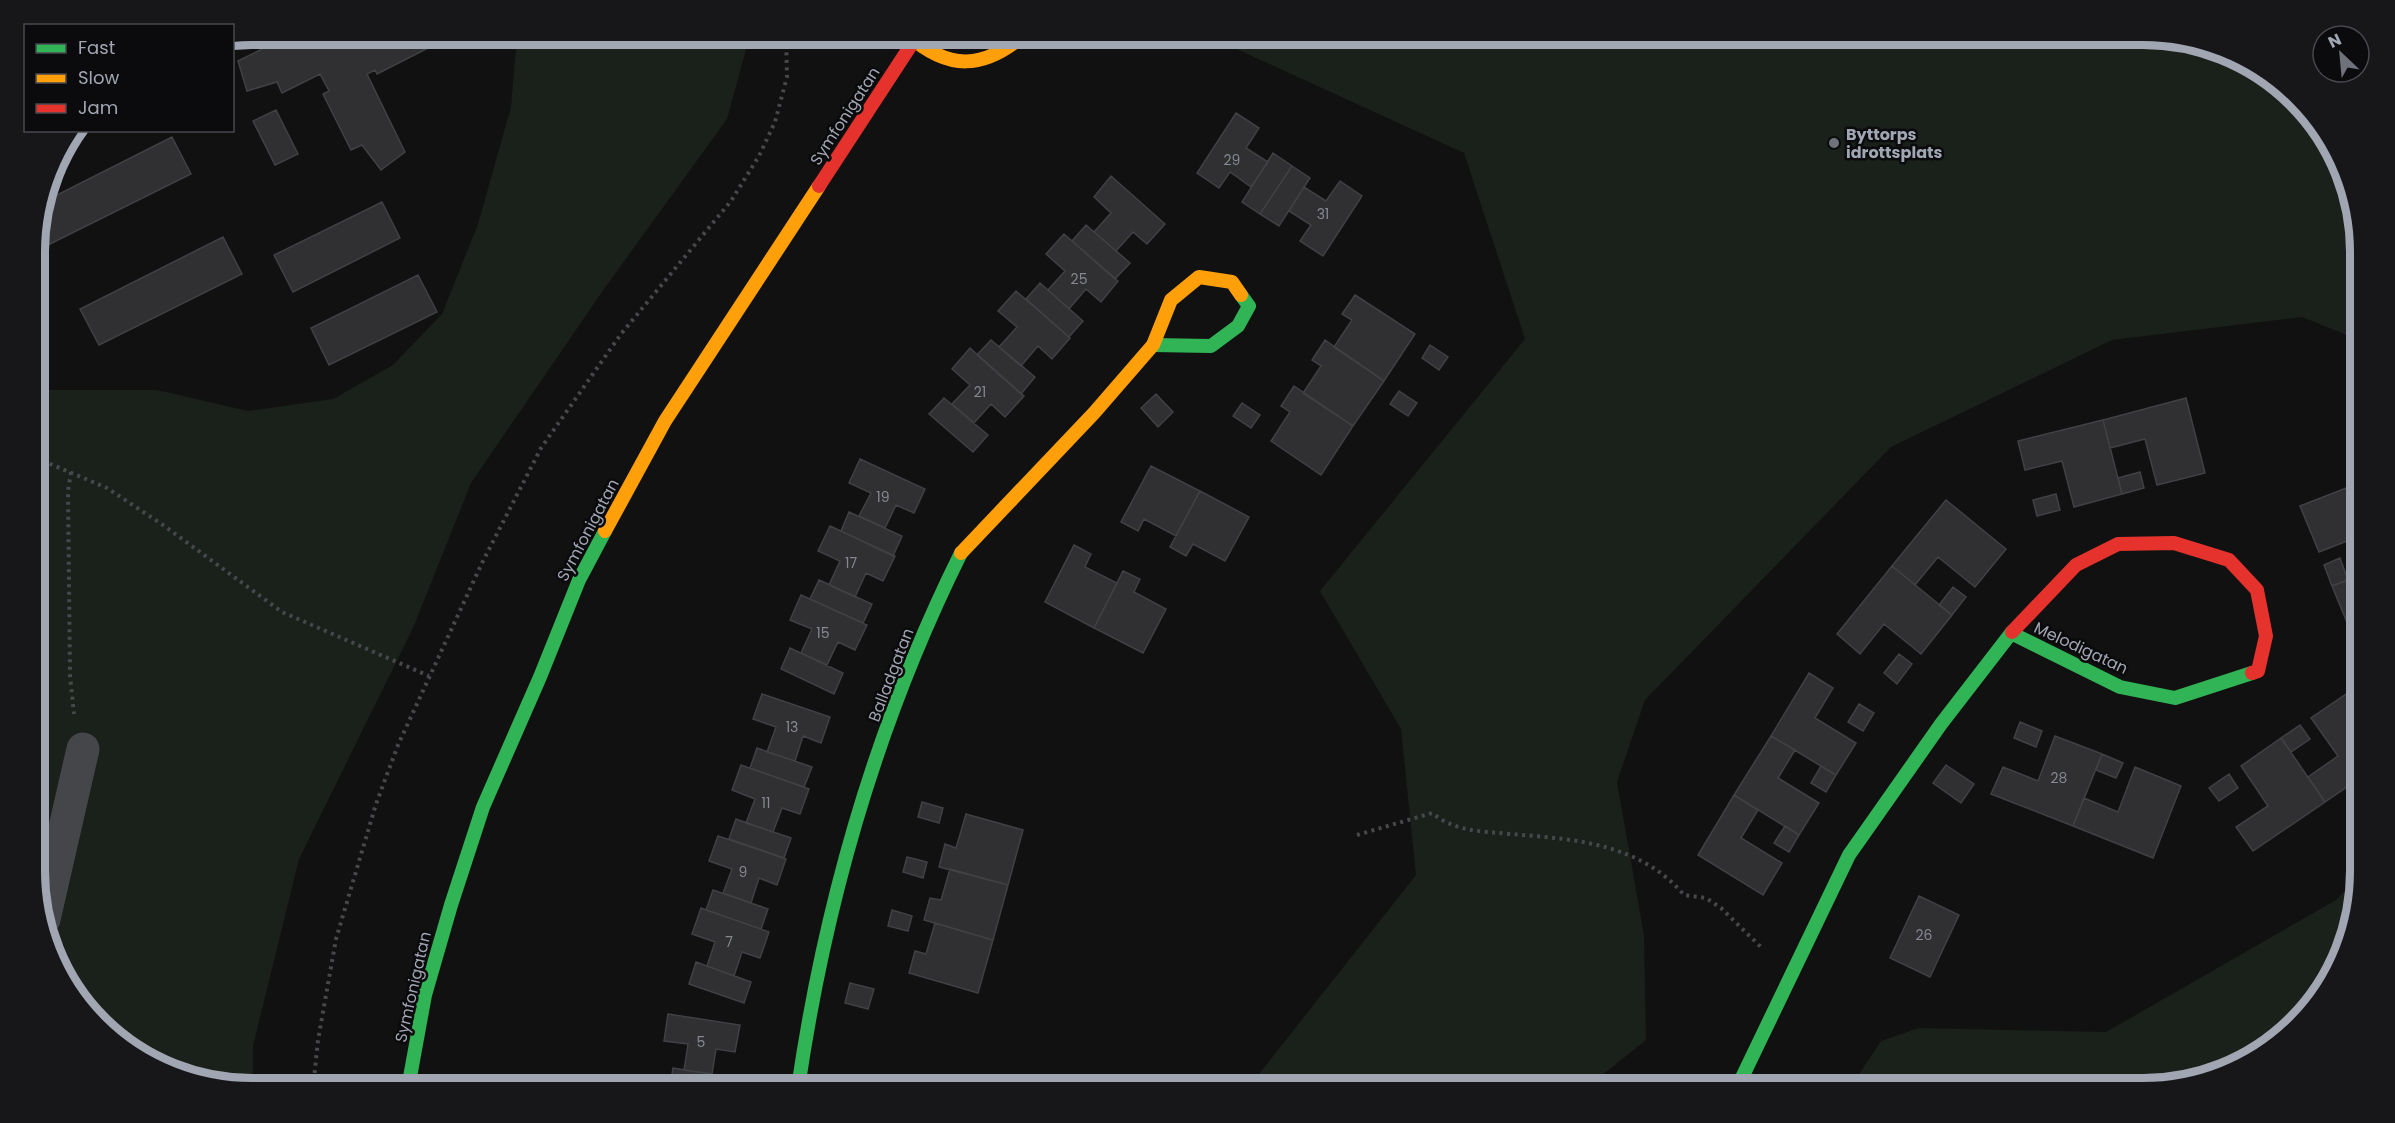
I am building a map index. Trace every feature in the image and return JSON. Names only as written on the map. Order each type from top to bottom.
[{"type":"street","name":"Symfonigatan","points":[[410,1078],[425,995],[451,904],[483,807],[540,677],[579,580],[682,394],[906,45]]},
{"type":"street","points":[[918,45],[924,50],[950,61],[978,62],[1004,52],[1012,45]]},
{"type":"street","name":"Balladgatan","points":[[799,1078],[810,1007],[857,815],[910,666],[961,553],[1094,414],[1153,345],[1171,300],[1199,277],[1232,282],[1249,306],[1238,326],[1211,346],[1153,345]]},
{"type":"street","name":"Melodigatan","points":[[1742,1078],[1849,855],[1941,724],[2011,633],[2076,565],[2118,544],[2174,543],[2229,560],[2257,590],[2266,636],[2258,670],[2211,688],[2175,698],[2120,687],[2011,633]]},
{"type":"street","points":[[48,902],[82,749]]},
{"type":"path","points":[[315,1078],[318,1040],[336,939],[375,804],[429,676],[482,563],[541,448],[621,334],[730,201],[759,156],[775,122],[787,77],[786,45]]},
{"type":"path","points":[[45,463],[107,488],[154,519],[282,612],[429,676]]},
{"type":"path","points":[[71,472],[68,491],[70,675],[74,720],[82,749]]},
{"type":"path","points":[[1357,836],[1431,813],[1445,824],[1470,831],[1594,843],[1653,866],[1684,894],[1706,898],[1721,908],[1761,947],[1788,980]]},
{"type":"shaded area","points":[[516,45],[747,45],[727,119],[604,289],[471,483],[413,628],[299,859],[253,1046],[253,1078],[211,1074],[185,1067],[148,1050],[106,1017],[73,975],[52,925],[45,871],[45,390],[157,390],[248,411],[333,399],[393,365],[442,314],[478,224],[511,107]]},
{"type":"shaded area","points":[[1228,45],[2157,45],[2184,49],[2222,61],[2247,73],[2269,88],[2307,126],[2322,148],[2343,198],[2348,225],[2350,336],[2302,317],[2112,340],[1891,447],[1645,700],[1617,782],[1644,935],[1646,1040],[1598,1078],[1256,1078],[1416,875],[1401,729],[1320,591],[1525,339],[1464,153]]},
{"type":"shaded area","points":[[2349,887],[2343,925],[2334,950],[2322,975],[2307,997],[2289,1017],[2258,1043],[2235,1057],[2210,1067],[2157,1078],[1857,1078],[1881,1041],[1919,1028],[2106,1032],[2336,900]]},
{"type":"building","points":[[270,45],[434,45],[377,74],[375,70],[367,74],[405,152],[381,170],[362,145],[351,150],[323,94],[329,91],[320,74],[282,93],[277,82],[247,91],[238,61]]},
{"type":"building","points":[[276,110],[298,154],[275,165],[253,121]]},
{"type":"building","points":[[1236,113],[1259,128],[1246,148],[1268,162],[1251,187],[1230,172],[1219,188],[1197,173]]},
{"type":"building","points":[[172,137],[191,174],[48,245],[45,238],[52,197]]},
{"type":"building","points":[[1273,153],[1292,166],[1260,214],[1242,202]]},
{"type":"building","points":[[1292,166],[1310,178],[1279,226],[1260,214]]},
{"type":"building","points":[[1111,176],[1165,224],[1147,244],[1133,232],[1116,251],[1094,232],[1111,213],[1094,197]]},
{"type":"building","points":[[1340,181],[1362,196],[1323,256],[1300,241],[1311,225],[1289,211],[1304,187],[1326,201]]},
{"type":"building","points":[[382,202],[400,238],[293,292],[274,255]]},
{"type":"building","points":[[1086,225],[1130,263],[1115,279],[1072,241]]},
{"type":"building","points":[[1064,234],[1118,281],[1101,302],[1086,289],[1069,309],[1048,290],[1065,271],[1046,254]]},
{"type":"building","points":[[223,237],[242,274],[99,345],[80,309]]},
{"type":"building","points":[[418,275],[437,312],[329,365],[311,328]]},
{"type":"building","points":[[1040,283],[1083,321],[1069,337],[1026,299]]},
{"type":"building","points":[[1016,291],[1070,338],[1052,359],[1038,346],[1021,366],[999,347],[1017,327],[998,311]]},
{"type":"building","points":[[1355,295],[1415,334],[1384,381],[1334,347],[1352,320],[1342,314]]},
{"type":"building","points":[[991,340],[1035,377],[1021,394],[977,355]]},
{"type":"building","points":[[1325,340],[1384,381],[1353,426],[1303,393],[1321,366],[1312,360]]},
{"type":"building","points":[[1430,345],[1448,357],[1439,370],[1422,358]]},
{"type":"building","points":[[970,348],[1024,396],[1005,417],[991,404],[974,423],[952,404],[970,385],[952,369]]},
{"type":"building","points":[[1294,386],[1353,426],[1321,475],[1271,441],[1290,412],[1281,406]]},
{"type":"building","points":[[1399,391],[1417,403],[1408,416],[1390,404]]},
{"type":"building","points":[[1156,394],[1173,412],[1158,427],[1141,408]]},
{"type":"building","points":[[944,398],[988,435],[973,452],[929,414]]},
{"type":"building","points":[[2186,398],[2205,473],[2157,485],[2145,439],[2110,448],[2103,420]]},
{"type":"building","points":[[1242,403],[1260,415],[1251,428],[1233,416]]},
{"type":"building","points":[[2103,420],[2122,494],[2074,507],[2062,461],[2025,470],[2018,441]]},
{"type":"building","points":[[860,459],[925,489],[914,513],[896,505],[885,528],[859,516],[871,493],[849,483]]},
{"type":"building","points":[[1151,466],[1200,491],[1176,536],[1144,519],[1138,531],[1121,522]]},
{"type":"building","points":[[2140,472],[2144,488],[2122,494],[2118,478]]},
{"type":"building","points":[[2350,487],[2350,540],[2319,552],[2300,506]]},
{"type":"building","points":[[1200,491],[1249,517],[1225,561],[1193,544],[1186,556],[1170,547]]},
{"type":"building","points":[[2056,494],[2060,510],[2037,516],[2033,500]]},
{"type":"building","points":[[1946,500],[2006,549],[1975,587],[1938,557],[1915,585],[1892,566]]},
{"type":"building","points":[[849,512],[902,536],[893,556],[841,531]]},
{"type":"building","points":[[830,526],[895,556],[883,581],[866,573],[855,597],[829,585],[840,561],[818,551]]},
{"type":"building","points":[[1074,545],[1091,554],[1085,567],[1117,583],[1094,628],[1045,602]]},
{"type":"building","points":[[2340,558],[2348,580],[2332,586],[2324,565]]},
{"type":"building","points":[[1892,566],[1952,615],[1921,654],[1884,624],[1860,654],[1837,634]]},
{"type":"building","points":[[1123,571],[1140,579],[1134,592],[1166,609],[1143,653],[1094,628]]},
{"type":"building","points":[[2350,579],[2350,630],[2332,586]]},
{"type":"building","points":[[819,580],[872,604],[863,623],[810,599]]},
{"type":"building","points":[[1953,587],[1966,597],[1952,615],[1939,605]]},
{"type":"building","points":[[801,595],[867,625],[855,650],[838,642],[827,665],[801,653],[812,629],[790,620]]},
{"type":"building","points":[[790,648],[843,673],[834,694],[781,669]]},
{"type":"building","points":[[1899,654],[1912,664],[1897,684],[1884,673]]},
{"type":"building","points":[[1809,673],[1833,688],[1815,718],[1856,743],[1836,775],[1771,736]]},
{"type":"building","points":[[2350,691],[2350,785],[2325,802],[2308,777],[2338,756],[2311,718]]},
{"type":"building","points":[[762,694],[830,717],[821,743],[803,736],[795,761],[767,752],[776,727],[753,719]]},
{"type":"building","points":[[1859,704],[1874,713],[1863,731],[1848,722]]},
{"type":"building","points":[[2020,722],[2042,731],[2036,747],[2014,738]]},
{"type":"building","points":[[2300,725],[2310,739],[2291,752],[2281,738]]},
{"type":"building","points":[[1771,736],[1795,750],[1778,778],[1819,803],[1799,835],[1734,795]]},
{"type":"building","points":[[2055,736],[2102,754],[2073,826],[1991,794],[2003,767],[2038,781]]},
{"type":"building","points":[[2281,738],[2325,802],[2253,851],[2236,827],[2268,806],[2241,766]]},
{"type":"building","points":[[757,748],[812,767],[804,787],[750,768]]},
{"type":"building","points":[[2102,754],[2123,763],[2116,778],[2096,770]]},
{"type":"building","points":[[741,765],[809,789],[800,814],[782,808],[773,832],[746,823],[755,799],[732,790]]},
{"type":"building","points":[[1946,765],[1974,784],[1961,803],[1933,783]]},
{"type":"building","points":[[1821,766],[1836,775],[1826,792],[1811,783]]},
{"type":"building","points":[[2135,767],[2181,786],[2153,858],[2073,826],[2084,798],[2118,812]]},
{"type":"building","points":[[2229,774],[2238,788],[2219,801],[2209,788]]},
{"type":"building","points":[[1734,795],[1758,810],[1741,838],[1782,863],[1763,895],[1698,855]]},
{"type":"building","points":[[922,802],[943,808],[939,823],[918,817]]},
{"type":"building","points":[[966,814],[1023,830],[1008,885],[939,867],[945,844],[956,848]]},
{"type":"building","points":[[736,819],[791,838],[784,858],[729,839]]},
{"type":"building","points":[[1785,826],[1799,835],[1789,852],[1774,843]]},
{"type":"building","points":[[718,836],[786,859],[777,885],[759,878],[751,903],[723,893],[732,869],[709,861]]},
{"type":"building","points":[[907,857],[927,862],[923,878],[903,872]]},
{"type":"building","points":[[950,869],[1008,885],[993,940],[924,920],[930,898],[941,900]]},
{"type":"building","points":[[713,890],[768,909],[761,929],[706,910]]},
{"type":"building","points":[[1919,896],[1959,915],[1930,977],[1890,958]]},
{"type":"building","points":[[701,908],[769,932],[760,958],[742,952],[734,976],[707,966],[715,942],[692,934]]},
{"type":"building","points":[[892,910],[912,916],[908,931],[888,926]]},
{"type":"building","points":[[935,923],[993,940],[978,993],[909,973],[915,951],[926,954]]},
{"type":"building","points":[[696,962],[751,982],[744,1003],[689,984]]},
{"type":"building","points":[[850,983],[874,989],[868,1009],[845,1003]]},
{"type":"building","points":[[668,1014],[740,1025],[735,1052],[716,1049],[712,1074],[684,1070],[688,1044],[664,1041]]},
{"type":"building","points":[[673,1068],[730,1077],[730,1078],[672,1078]]},
{"type":"traffic: fast","points":[[1153,345],[1211,346],[1238,326],[1249,306],[1241,295]]},
{"type":"traffic: fast","points":[[410,1078],[425,995],[483,807],[540,677],[579,580],[605,531]]},
{"type":"traffic: fast","points":[[800,1078],[823,950],[858,814],[904,681],[961,553]]},
{"type":"traffic: fast","points":[[1742,1078],[1849,855],[1941,724],[2012,632]]},
{"type":"traffic: fast","points":[[2011,633],[2120,687],[2175,698],[2252,673]]},
{"type":"traffic: slow","points":[[921,45],[937,55],[952,60],[966,61],[980,60],[1011,45]]},
{"type":"traffic: slow","points":[[605,531],[665,421],[819,186]]},
{"type":"traffic: slow","points":[[961,553],[1094,413],[1153,345],[1171,300],[1199,277],[1232,282],[1241,295]]},
{"type":"traffic: jam","points":[[819,186],[911,45]]},
{"type":"traffic: jam","points":[[2012,632],[2076,565],[2118,544],[2174,543],[2229,560],[2257,590],[2266,636],[2258,671],[2252,673]]},
{"type":"place","name":"Byttorps idrottsplats","points":[[1834,143]]}]
